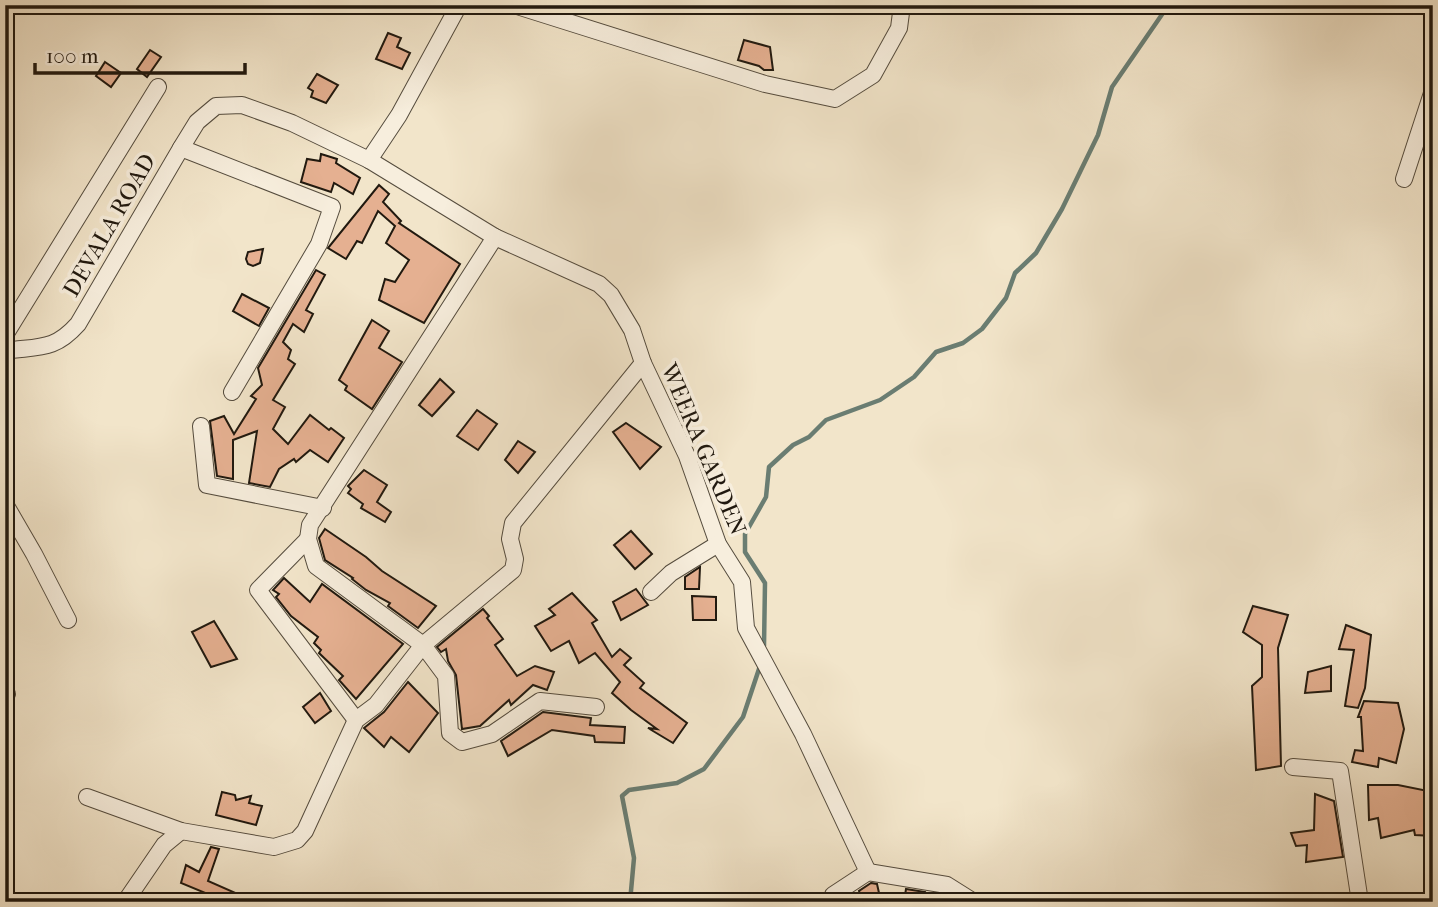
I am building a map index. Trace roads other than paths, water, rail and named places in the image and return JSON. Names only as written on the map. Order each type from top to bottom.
[{"type":"street","points":[[369,160],[399,115],[459,5]]},
{"type":"street","points":[[514,5],[765,84],[835,99],[873,75],[899,28],[902,5]]},
{"type":"street","points":[[5,335],[158,87]]},
{"type":"street","points":[[1404,179],[1433,90]]},
{"type":"street","name":"WEERA GARDEN","points":[[181,148],[197,122],[216,106],[242,105],[292,123],[369,160],[495,237],[599,284],[611,295],[632,330],[643,363],[688,456],[718,544],[742,582],[746,628],[803,734],[867,872]]},
{"type":"street","name":"DEVALA ROAD","points":[[5,351],[55,344],[78,324],[181,148],[332,207],[319,244],[232,392]]},
{"type":"street","points":[[495,237],[310,525],[308,539],[316,566],[423,645],[446,676],[450,733],[462,742],[492,734],[540,701],[596,707]]},
{"type":"street","points":[[87,797],[181,831],[274,847],[297,840],[305,831],[356,720],[376,705],[423,645],[513,570],[515,559],[510,539],[513,523],[643,363]]},
{"type":"street","points":[[201,426],[208,485],[323,508]]},
{"type":"street","points":[[5,504],[68,620]]},
{"type":"street","points":[[308,539],[258,590],[356,720]]},
{"type":"street","points":[[651,592],[671,573],[718,544]]},
{"type":"street","points":[[1293,767],[1340,771],[1360,902]]},
{"type":"street","points":[[125,902],[164,845],[181,831]]},
{"type":"street","points":[[830,900],[867,872],[947,886],[974,902]]},
{"type":"waterway","points":[[764,646],[765,583],[745,552],[745,534],[766,497],[769,467],[793,445],[809,437],[826,420],[880,400],[914,377],[936,352],[963,343],[982,329],[1006,298],[1015,273],[1036,253],[1062,209],[1098,135],[1112,87],[1163,13],[1165,5]]},
{"type":"waterway","points":[[630,902],[634,858],[622,796],[629,790],[677,783],[704,769],[743,717],[760,666]]}]
